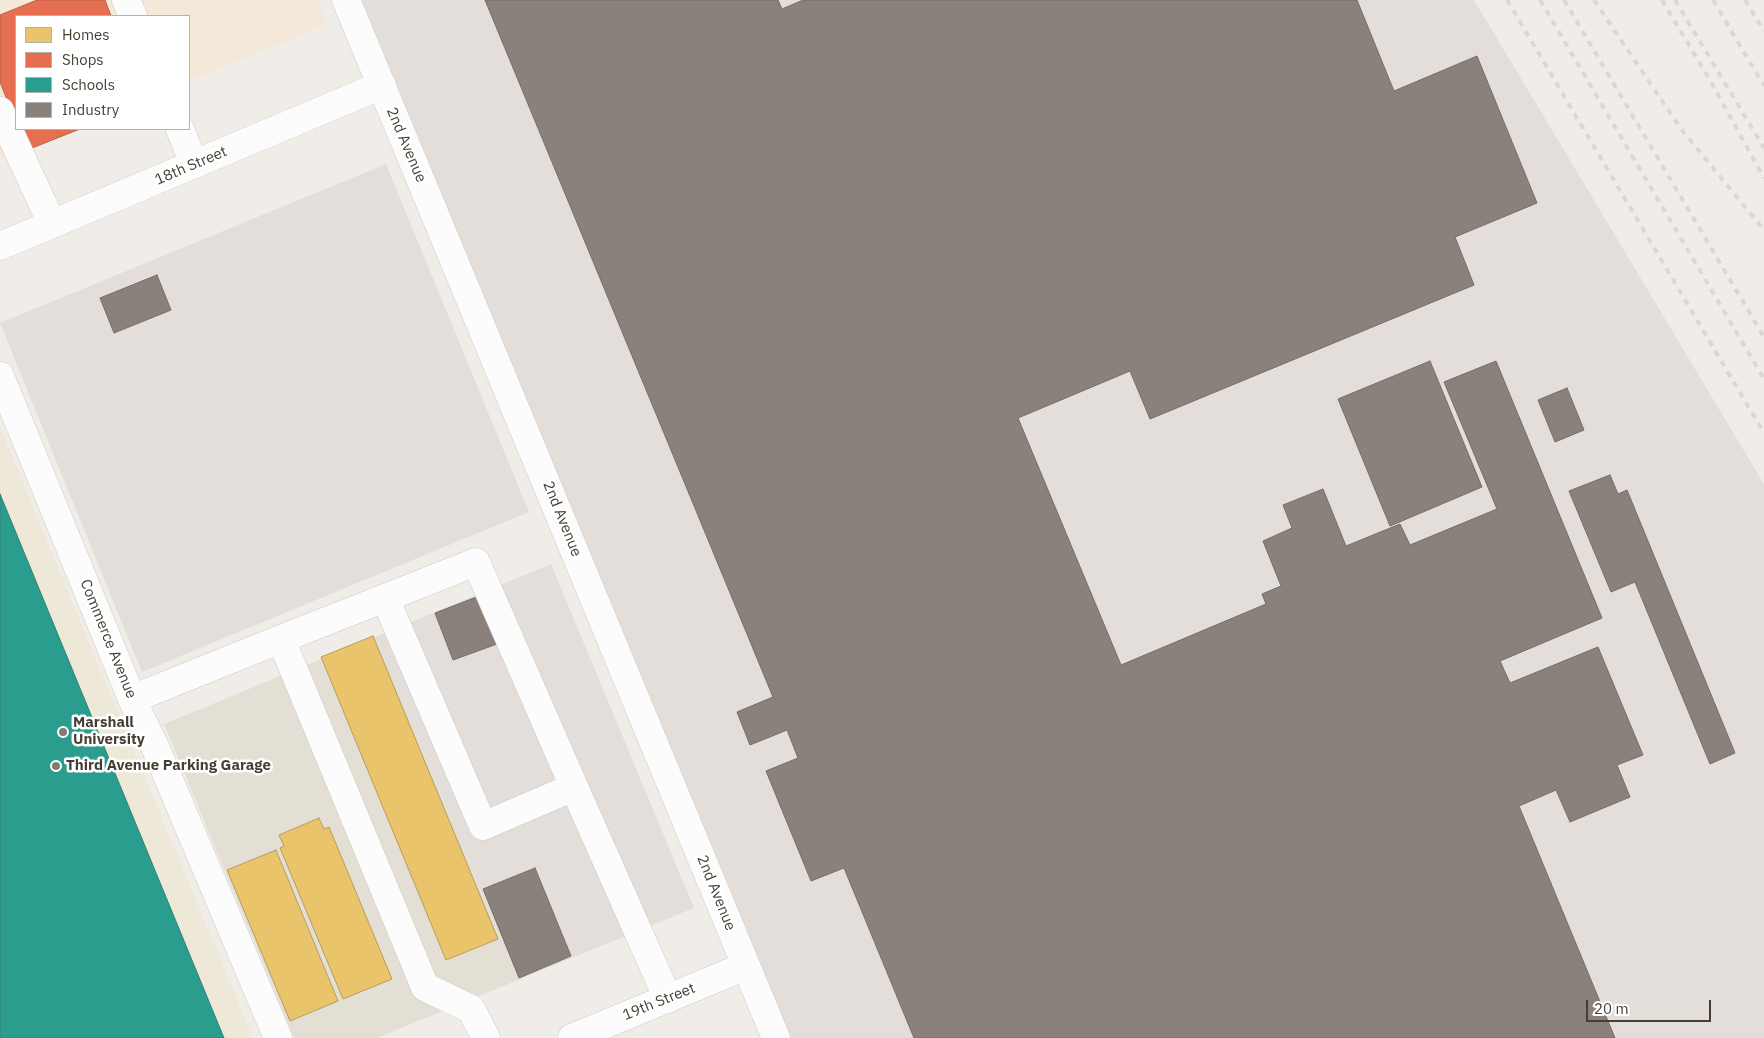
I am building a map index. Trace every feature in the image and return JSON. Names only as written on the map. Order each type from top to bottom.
[{"type":"street","points":[[126,0],[133,15]]},
{"type":"street","name":"2nd Avenue","points":[[346,0],[776,1038]]},
{"type":"street","name":"18th Street","points":[[0,246],[382,85]]},
{"type":"street","points":[[0,111],[52,224]]},
{"type":"street","points":[[180,130],[194,164]]},
{"type":"street","name":"Commerce Avenue","points":[[0,376],[132,698],[156,749],[278,1038]]},
{"type":"street","points":[[132,698],[476,562],[668,999]]},
{"type":"street","points":[[385,598],[483,826],[574,787]]},
{"type":"street","points":[[282,640],[425,987],[471,1010],[486,1038]]},
{"type":"street","name":"19th Street","points":[[572,1038],[746,966]]},
{"type":"shaded area","points":[[0,0],[317,0],[327,24],[190,81],[190,15],[15,15],[15,130],[70,130],[0,159]]},
{"type":"shaded area","points":[[359,0],[1474,0],[1764,484],[1764,1038],[789,1038]]},
{"type":"shaded area","points":[[386,164],[529,512],[142,672],[0,323]]},
{"type":"shaded area","name":"Marshall University","points":[[0,427],[253,1038],[0,1038]]},
{"type":"shaded area","points":[[551,564],[694,908],[518,980],[375,637]]},
{"type":"shaded area","points":[[375,637],[518,980],[377,1038],[294,1038],[164,724]]},
{"type":"building: Homes","points":[[373,636],[498,939],[446,960],[321,657]]},
{"type":"building: Homes","points":[[319,818],[324,829],[329,827],[392,979],[343,999],[280,848],[284,846],[279,835]]},
{"type":"building: Homes","points":[[276,850],[338,1001],[290,1021],[227,870]]},
{"type":"building: Shops","points":[[37,0],[105,0],[111,15],[15,15],[15,120],[0,82],[0,15]]},
{"type":"building: Shops","points":[[19,130],[77,130],[27,150]]},
{"type":"building: Schools","name":"Marshall University","points":[[0,494],[224,1038],[0,1038]]},
{"type":"building: Industry","points":[[485,0],[778,0],[782,9],[803,0],[1357,0],[1394,91],[1477,56],[1537,203],[1455,237],[1474,285],[1150,419],[1130,371],[1018,418],[1121,665],[1266,604],[1262,594],[1281,586],[1263,541],[1292,528],[1283,505],[1323,489],[1346,546],[1400,524],[1410,545],[1497,509],[1444,382],[1496,361],[1602,618],[1500,661],[1510,683],[1598,647],[1643,755],[1617,765],[1630,797],[1570,822],[1556,790],[1519,806],[1615,1038],[914,1038],[844,868],[811,881],[766,771],[798,758],[787,730],[750,745],[737,712],[773,697]]},
{"type":"building: Industry","points":[[157,275],[171,310],[114,333],[100,298]]},
{"type":"building: Industry","points":[[1430,361],[1482,487],[1390,526],[1338,399]]},
{"type":"building: Industry","points":[[1567,388],[1584,430],[1555,442],[1538,400]]},
{"type":"building: Industry","points":[[1610,475],[1618,494],[1627,490],[1735,753],[1710,764],[1635,582],[1611,592],[1569,491]]},
{"type":"building: Industry","points":[[479,596],[497,644],[453,660],[435,613]]},
{"type":"building: Industry","points":[[535,868],[571,956],[519,978],[483,889]]},
{"type":"railway","points":[[1507,0],[1764,433]]},
{"type":"railway","points":[[1540,0],[1764,379]]},
{"type":"railway","points":[[1564,0],[1764,337]]},
{"type":"railway","points":[[1594,0],[1681,129],[1764,230]]},
{"type":"railway","points":[[1662,0],[1711,82],[1764,178]]},
{"type":"railway","points":[[1675,0],[1764,148]]},
{"type":"railway","points":[[1713,0],[1764,86]]},
{"type":"railway","points":[[1745,0],[1764,31]]},
{"type":"place","name":"Marshall University","points":[[63,732]]},
{"type":"place","name":"Third Avenue Parking Garage","points":[[56,766]]}]
